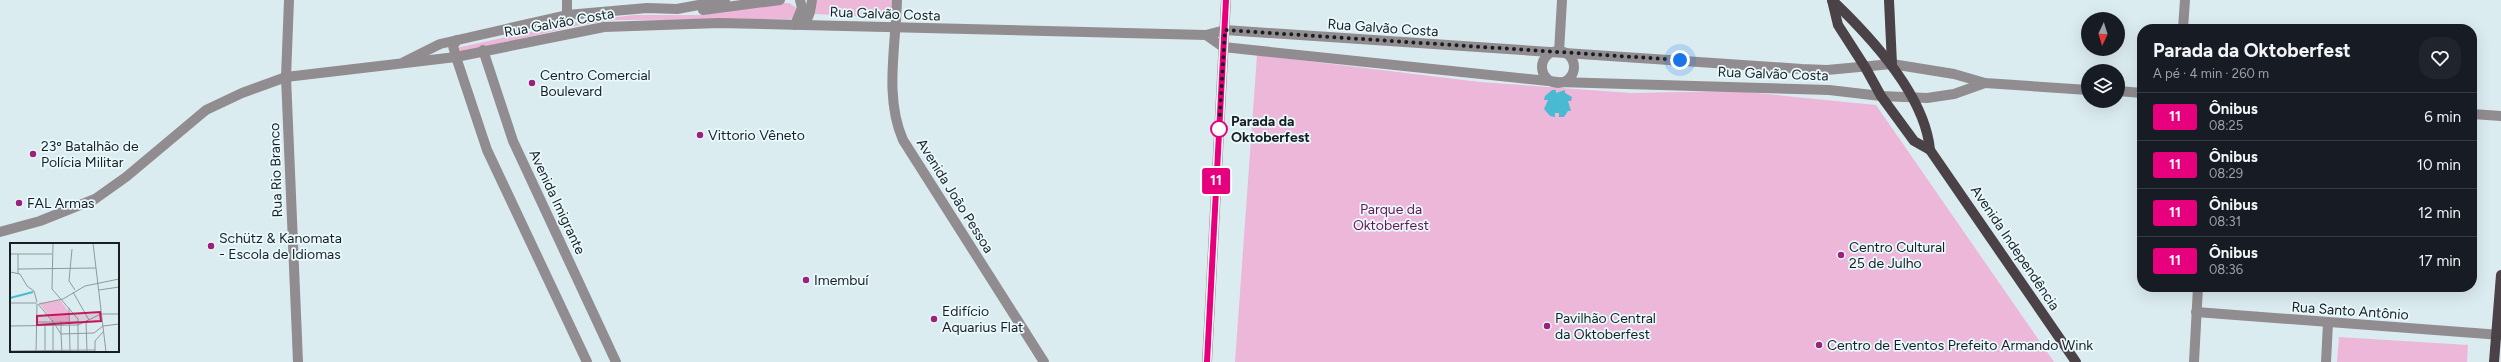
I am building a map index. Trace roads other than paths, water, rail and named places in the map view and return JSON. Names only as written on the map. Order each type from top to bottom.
[{"type":"main road","name":"Avenida Independência","points":[[1832,0],[1851,17],[1892,64],[1928,131],[1930,150]]},
{"type":"main road","name":"Avenida Independência","points":[[1832,0],[1838,25],[1865,67],[1881,96],[1914,141],[1930,150],[2076,362]]},
{"type":"main road","points":[[1889,0],[1892,64]]},
{"type":"main road","points":[[2494,362],[2499,335],[2501,275]]},
{"type":"street","name":"Rua Rio Branco","points":[[289,0],[286,77],[298,362]]},
{"type":"street","points":[[567,0],[567,15]]},
{"type":"street","name":"Rua Galvão Costa","points":[[398,65],[440,44],[567,15],[647,8],[677,8],[725,0]]},
{"type":"street","points":[[677,8],[704,10],[780,0]]},
{"type":"street","points":[[800,0],[802,8],[800,25]]},
{"type":"street","points":[[800,25],[810,12],[812,0]]},
{"type":"street","name":"Avenida João Pessoa","points":[[897,0],[892,93],[895,120],[900,134],[1044,362]]},
{"type":"street","points":[[1207,362],[1226,0]]},
{"type":"street","points":[[1559,52],[1562,0]]},
{"type":"street","points":[[2184,24],[2185,0]]},
{"type":"street","name":"Rua Galvão Costa","points":[[1,233],[40,221],[95,199],[126,176],[206,110],[242,93],[286,77],[456,57],[483,50],[604,27],[720,23],[896,29],[1206,35],[1225,30],[1484,49],[1559,52],[1802,69],[1827,70],[1892,64],[1954,74],[1985,83],[2081,90]]},
{"type":"street","name":"Rua Galvão Costa","points":[[1206,35],[1223,47],[1558,82],[1829,90],[1881,96],[1910,97],[1954,94],[1985,83]]},
{"type":"street","points":[[457,40],[453,46],[487,150],[587,362]]},
{"type":"street","name":"Avenida Imigrante","points":[[483,50],[513,141],[616,362]]},
{"type":"street","points":[[1559,52],[1570,56],[1575,68],[1573,74],[1558,82],[1545,78],[1540,66],[1549,54],[1559,52]]},
{"type":"street","points":[[2125,92],[2137,93]]},
{"type":"street","points":[[2477,114],[2501,116]]},
{"type":"street","points":[[2194,362],[2198,292]]},
{"type":"street","name":"Rua Santo Antônio","points":[[2196,312],[2499,335]]},
{"type":"street","points":[[2326,362],[2328,323]]},
{"type":"water","points":[[1552,90],[1556,90],[1556,93],[1565,90],[1565,93],[1572,97],[1571,101],[1568,101],[1571,111],[1568,111],[1564,117],[1559,117],[1559,113],[1555,113],[1555,117],[1550,116],[1544,109],[1548,100],[1544,100],[1545,96]]},
{"type":"place","name":"Centro Comercial Boulevard","points":[[532,83]]},
{"type":"place","name":"Parada da Oktoberfest","points":[[1219,129]]},
{"type":"place","name":"Vittorio Vêneto","points":[[700,135]]},
{"type":"place","name":"23º Batalhão de Polícia Militar","points":[[33,154]]},
{"type":"place","name":"FAL Armas","points":[[19,203]]},
{"type":"place","name":"Schütz & Kanomata - Escola de Idiomas","points":[[211,246]]},
{"type":"place","name":"Centro Cultural 25 de Julho","points":[[1841,255]]},
{"type":"place","name":"Imembuí","points":[[806,280]]},
{"type":"place","name":"Edifício Aquarius Flat","points":[[934,319]]},
{"type":"place","name":"Pavilhão Central da Oktoberfest","points":[[1547,326]]},
{"type":"place","name":"Centro de Eventos Prefeito Armando Wink","points":[[1819,345]]},
{"type":"park label","name":"Parque da Oktoberfest","points":[[1391,218]]}]
